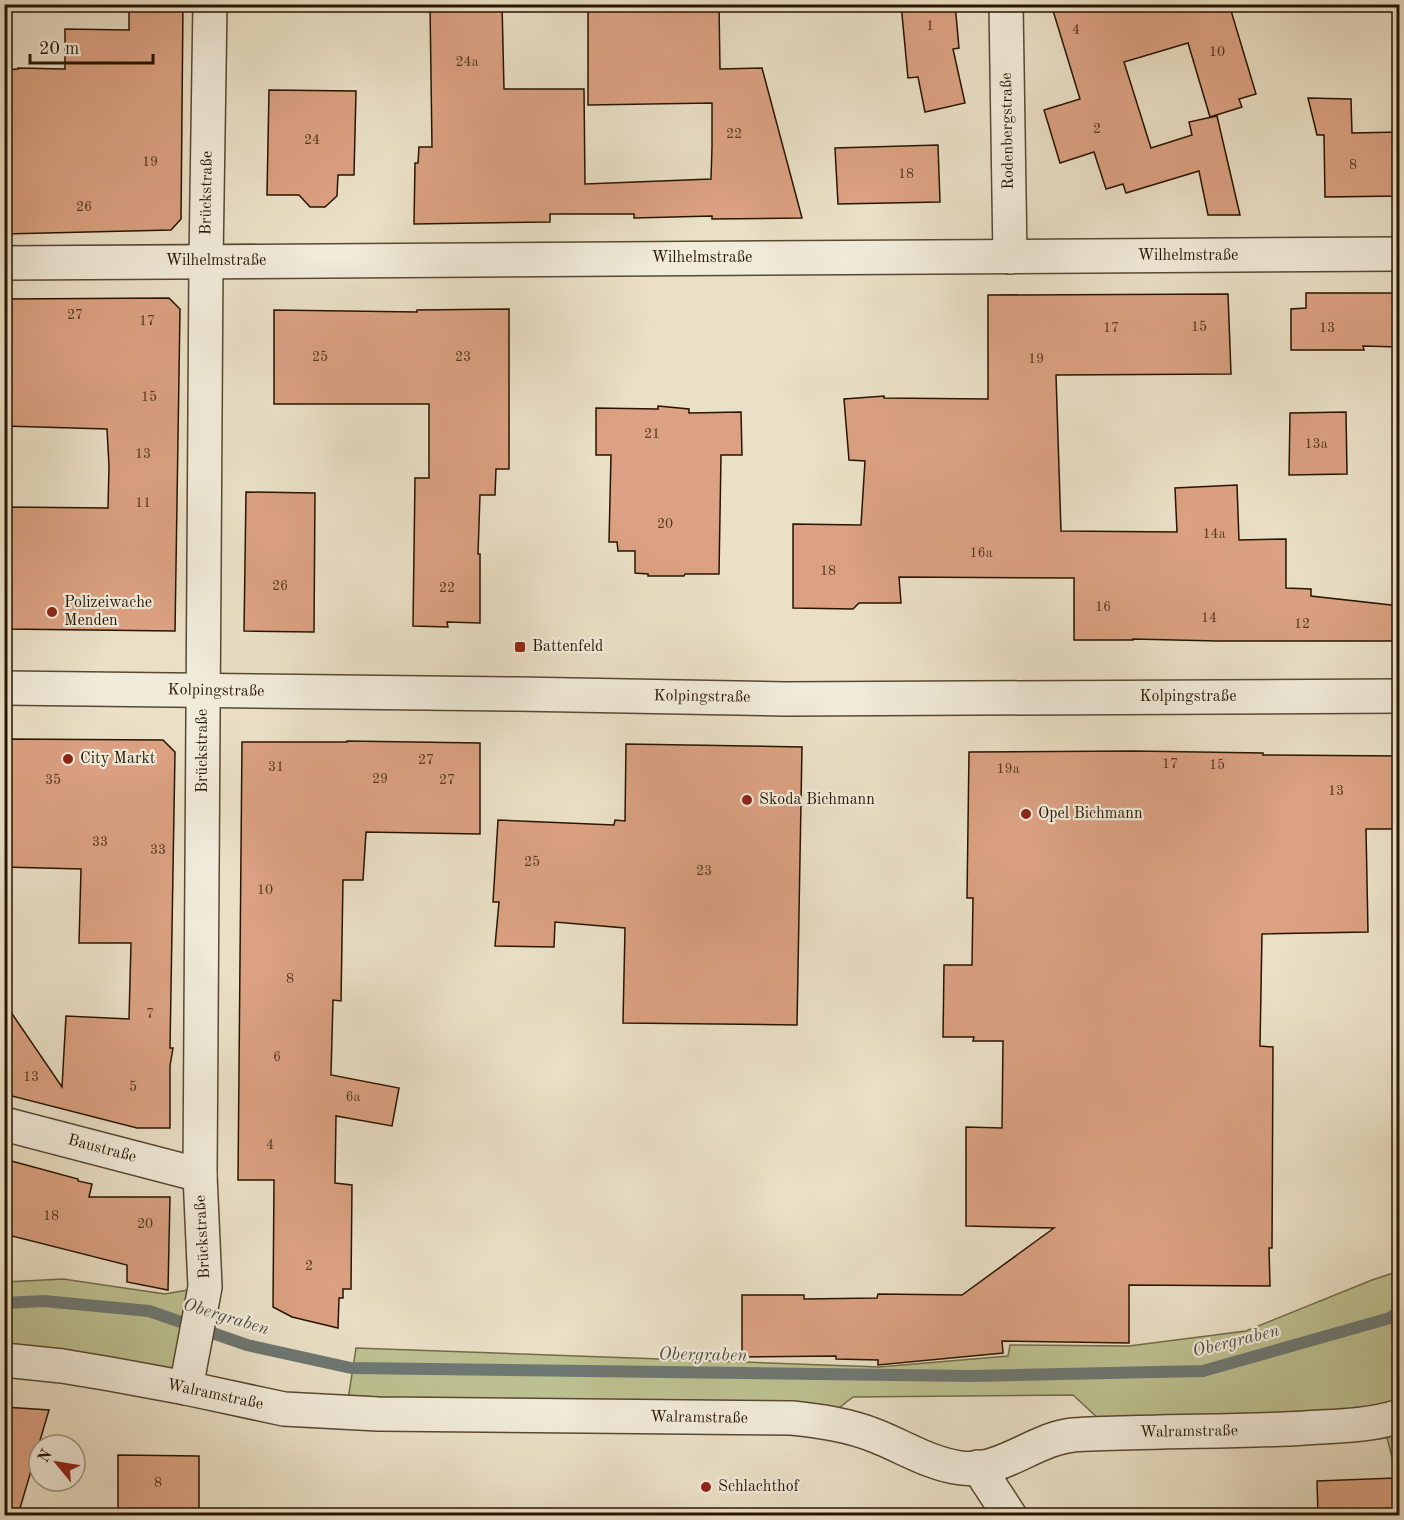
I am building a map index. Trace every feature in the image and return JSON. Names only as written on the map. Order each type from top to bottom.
[{"type":"street","name":"Brückstraße","points":[[186,1388],[205,1287],[200,1175],[206,261],[210,4]]},
{"type":"street","name":"Rodenbergstraße","points":[[1006,4],[1010,257]]},
{"type":"street","name":"Wilhelmstraße","points":[[4,262],[1400,254]]},
{"type":"street","name":"Kolpingstraße","points":[[4,688],[786,699],[1400,696]]},
{"type":"street","name":"Baustraße","points":[[4,1124],[200,1175]]},
{"type":"street","name":"Walramstraße","points":[[4,1360],[63,1366],[186,1388],[284,1409],[378,1414],[802,1419],[872,1434],[922,1457],[963,1468],[996,1464],[1038,1445],[1071,1436],[1261,1430],[1394,1421]]},
{"type":"street","points":[[978,1467],[1010,1515]]},
{"type":"green space","points":[[1399,1271],[1399,1484],[1383,1422],[1114,1433],[1073,1395],[853,1397],[825,1419],[346,1413],[356,1348],[879,1367],[1008,1356],[1010,1345],[1129,1346],[1246,1331]]},
{"type":"green space","points":[[63,1279],[165,1294],[205,1287],[186,1388],[5,1362],[5,1282]]},
{"type":"building","points":[[129,4],[183,4],[181,219],[171,230],[4,234],[4,70],[65,69],[65,29],[129,30]]},
{"type":"building","points":[[430,4],[502,4],[504,89],[584,89],[585,184],[711,179],[712,147],[712,103],[588,105],[588,4],[719,4],[720,69],[762,68],[802,218],[712,219],[712,216],[634,218],[634,214],[550,214],[550,222],[414,224],[415,163],[418,163],[419,147],[432,147]]},
{"type":"building","points":[[901,4],[955,4],[959,48],[953,49],[965,103],[925,112],[918,77],[908,78]]},
{"type":"building","points":[[1051,4],[1229,4],[1256,94],[1239,99],[1242,107],[1210,117],[1188,43],[1124,62],[1151,148],[1192,135],[1189,122],[1217,116],[1240,215],[1208,215],[1199,171],[1126,193],[1123,184],[1106,189],[1094,152],[1060,163],[1044,110],[1080,99]]},
{"type":"building","points":[[269,90],[356,91],[354,175],[338,175],[337,196],[325,207],[310,207],[299,195],[267,195]]},
{"type":"building","points":[[1308,98],[1351,99],[1352,133],[1400,132],[1400,196],[1325,197],[1324,135],[1317,135]]},
{"type":"building","points":[[938,145],[940,202],[838,204],[835,148]]},
{"type":"building","points":[[1306,293],[1400,293],[1400,347],[1363,346],[1364,350],[1291,350],[1291,309],[1306,308]]},
{"type":"building","points":[[1228,294],[1231,374],[1056,375],[1061,531],[1177,532],[1175,488],[1237,485],[1239,540],[1286,539],[1286,588],[1311,589],[1311,596],[1400,606],[1400,641],[1074,640],[1074,578],[899,577],[901,603],[859,603],[853,609],[793,608],[793,524],[861,525],[865,461],[849,460],[844,399],[884,396],[884,398],[988,399],[988,295]]},
{"type":"building","points":[[169,298],[180,309],[175,631],[4,629],[4,507],[108,508],[109,466],[107,429],[4,426],[4,299]]},
{"type":"building","points":[[509,309],[509,469],[496,469],[495,495],[480,495],[478,554],[480,554],[480,623],[447,622],[448,627],[413,626],[415,478],[429,478],[429,404],[274,404],[274,310],[417,312],[417,310]]},
{"type":"building","points":[[658,406],[689,409],[689,413],[741,412],[742,455],[721,455],[719,574],[648,576],[648,574],[635,573],[635,551],[618,551],[617,542],[609,542],[611,455],[596,455],[596,408],[658,409]]},
{"type":"building","points":[[1346,412],[1347,474],[1289,475],[1290,413]]},
{"type":"building","points":[[246,492],[315,493],[314,632],[244,631]]},
{"type":"building","points":[[4,739],[163,740],[175,752],[170,1048],[173,1048],[170,1066],[170,1128],[137,1128],[4,1094],[4,1002],[62,1087],[66,1016],[129,1019],[131,943],[79,943],[81,869],[4,867]]},
{"type":"building","points":[[242,742],[480,743],[480,834],[366,832],[363,880],[343,880],[341,1001],[333,1000],[331,1075],[399,1088],[392,1126],[336,1116],[335,1183],[352,1185],[351,1289],[343,1289],[343,1298],[339,1298],[338,1328],[292,1317],[273,1307],[274,1180],[238,1180]]},
{"type":"building","points":[[626,744],[802,747],[797,1025],[623,1023],[625,928],[555,922],[554,947],[495,946],[499,902],[493,902],[498,820],[614,825],[615,820],[625,821]]},
{"type":"building","points":[[1133,751],[1400,756],[1400,829],[1366,829],[1368,932],[1262,934],[1260,1046],[1273,1047],[1270,1286],[1129,1285],[1129,1343],[1002,1341],[1003,1353],[878,1365],[878,1360],[836,1359],[836,1356],[742,1357],[742,1295],[804,1295],[804,1299],[877,1298],[878,1294],[962,1295],[1054,1228],[966,1226],[966,1127],[1002,1128],[1003,1041],[973,1041],[974,1037],[943,1037],[944,965],[972,965],[973,898],[967,898],[969,752]]},
{"type":"building","points":[[4,1159],[92,1184],[89,1197],[170,1197],[168,1290],[127,1282],[127,1265],[4,1234]]},
{"type":"building","points":[[4,1407],[49,1410],[42,1433],[27,1433],[27,1485],[18,1515],[4,1515]]},
{"type":"building","points":[[118,1455],[199,1456],[199,1515],[118,1515]]},
{"type":"building","points":[[1395,1478],[1400,1515],[1318,1515],[1317,1481]]},
{"type":"waterway","name":"Obergraben","points":[[4,1303],[44,1301],[149,1311],[247,1345],[351,1368],[971,1376],[1203,1371],[1390,1318],[1400,1311]]},
{"type":"place","name":"Polizeiwache Menden","points":[[52,612]]},
{"type":"place","name":"Battenfeld","points":[[520,647]]},
{"type":"place","name":"City Markt","points":[[68,759]]},
{"type":"place","name":"Skoda Bichmann","points":[[747,800]]},
{"type":"place","name":"Opel Bichmann","points":[[1026,814]]},
{"type":"place","name":"Schlachthof","points":[[706,1487]]}]
